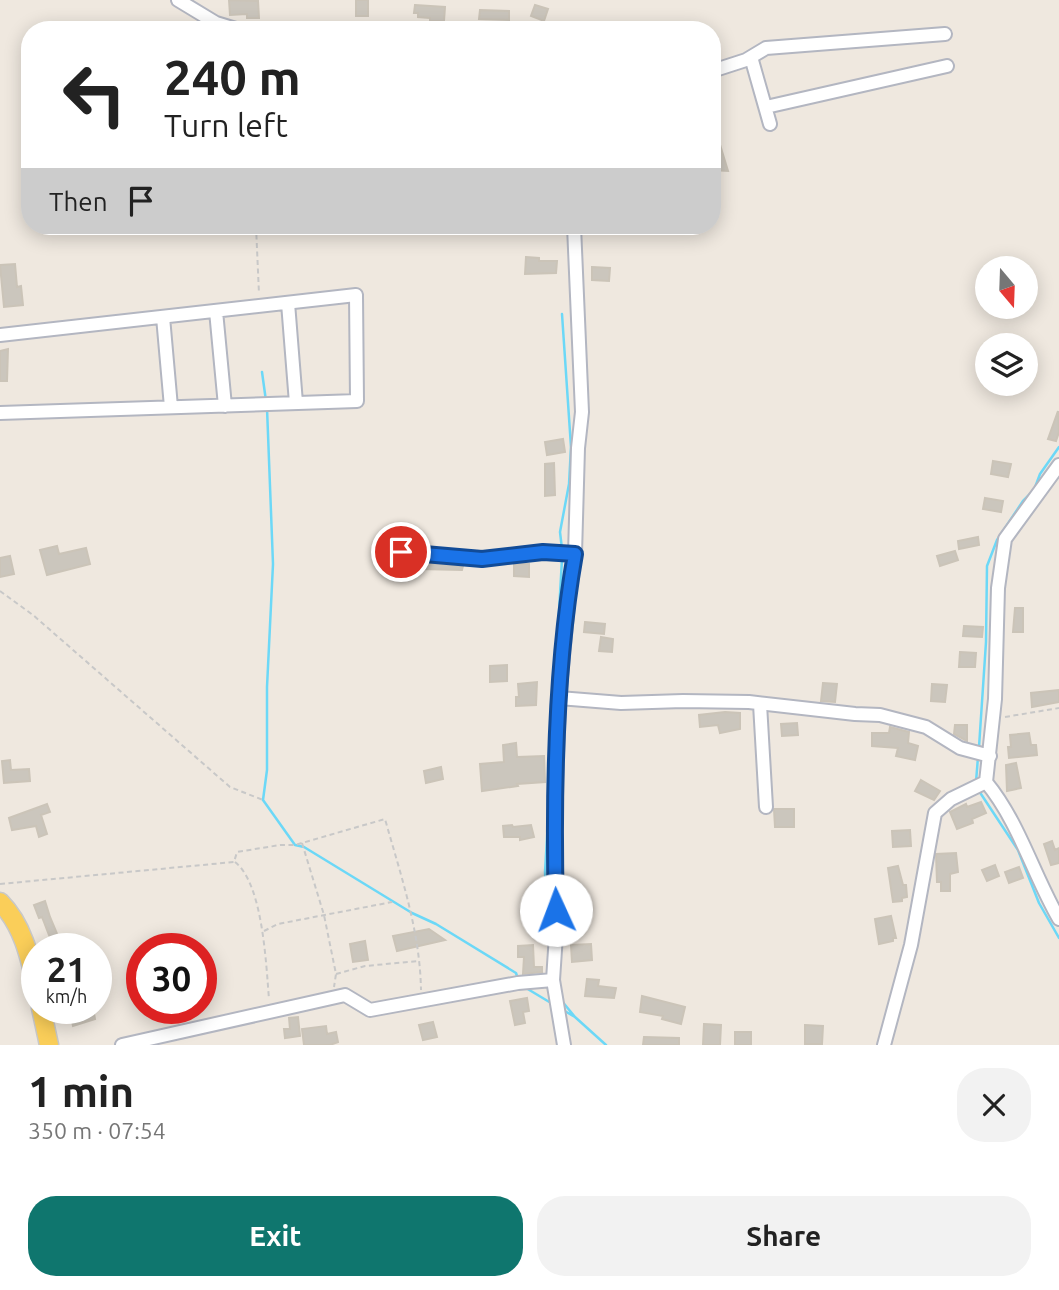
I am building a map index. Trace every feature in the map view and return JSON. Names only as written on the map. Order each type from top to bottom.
[{"type":"main road","points":[[0,902],[11,913],[21,935]]},
{"type":"main road","points":[[44,1024],[49,1045]]},
{"type":"street","points":[[178,0],[213,21]]},
{"type":"street","points":[[721,68],[751,57],[766,48],[945,34]]},
{"type":"street","points":[[751,57],[770,124]]},
{"type":"street","points":[[766,107],[947,66]]},
{"type":"street","points":[[564,1045],[553,980],[556,935],[554,835],[559,698],[575,554],[578,448],[582,412],[575,235]]},
{"type":"street","points":[[0,335],[356,295],[357,401],[0,413]]},
{"type":"street","points":[[288,303],[296,403]]},
{"type":"street","points":[[216,311],[225,406]]},
{"type":"street","points":[[163,317],[171,407]]},
{"type":"street","points":[[1059,465],[1005,539],[998,588],[994,719],[986,782],[1001,800],[1059,919]]},
{"type":"street","points":[[401,552],[482,559],[543,552],[575,554]]},
{"type":"street","points":[[559,698],[621,703],[710,701],[886,716],[926,727],[960,748],[989,756]]},
{"type":"street","points":[[760,704],[766,807]]},
{"type":"street","points":[[884,1045],[911,945],[935,813],[951,799],[986,782]]},
{"type":"street","points":[[122,1045],[165,1041],[270,1010],[345,995],[370,1010],[518,983],[553,980]]},
{"type":"path","points":[[256,235],[260,306]]},
{"type":"path","points":[[0,592],[33,615],[230,787],[263,800]]},
{"type":"path","points":[[994,719],[1059,708]]},
{"type":"path","points":[[234,862],[237,852],[302,842],[385,820],[411,910],[420,961],[421,1002]]},
{"type":"path","points":[[302,842],[324,915],[336,974],[334,997]]},
{"type":"path","points":[[0,884],[234,862],[246,871],[263,931],[270,1010]]},
{"type":"path","points":[[263,931],[278,924],[392,902]]},
{"type":"path","points":[[336,974],[377,964],[420,961]]},
{"type":"building","points":[[229,0],[258,1],[259,18],[247,18],[247,14],[230,15]]},
{"type":"building","points":[[356,0],[368,0],[368,16],[356,16]]},
{"type":"building","points":[[415,5],[445,7],[444,21],[430,21],[430,18],[418,17],[418,13],[414,13]]},
{"type":"building","points":[[535,5],[548,9],[544,21],[531,16]]},
{"type":"building","points":[[480,10],[509,11],[509,20],[479,19]]},
{"type":"building","points":[[721,148],[728,171],[721,171]]},
{"type":"building","points":[[526,257],[539,258],[539,261],[557,261],[556,273],[525,274]]},
{"type":"building","points":[[15,264],[17,287],[21,286],[23,305],[4,307],[0,265]]},
{"type":"building","points":[[592,267],[610,268],[609,281],[592,280]]},
{"type":"building","points":[[8,349],[7,381],[0,381],[0,351]]},
{"type":"building","points":[[1058,411],[1059,432],[1056,441],[1048,439]]},
{"type":"building","points":[[563,439],[565,452],[547,455],[545,442]]},
{"type":"building","points":[[993,461],[1011,464],[1008,477],[991,474]]},
{"type":"building","points":[[554,463],[555,495],[545,496],[545,464]]},
{"type":"building","points":[[985,498],[1003,501],[1001,512],[983,509]]},
{"type":"building","points":[[396,536],[404,536],[404,540],[423,538],[424,545],[401,543],[394,547],[385,547],[385,541],[396,540]]},
{"type":"building","points":[[978,537],[979,545],[959,549],[958,541]]},
{"type":"building","points":[[57,546],[59,554],[86,548],[90,564],[47,575],[40,550]]},
{"type":"building","points":[[955,551],[958,560],[940,566],[937,556]]},
{"type":"building","points":[[10,556],[14,574],[0,577],[0,558]]},
{"type":"building","points":[[419,562],[463,566],[462,570],[419,569]]},
{"type":"building","points":[[514,564],[529,564],[529,577],[514,576]]},
{"type":"building","points":[[1015,608],[1023,608],[1023,632],[1013,632]]},
{"type":"building","points":[[585,622],[605,624],[604,634],[584,632]]},
{"type":"building","points":[[964,626],[983,627],[982,637],[963,636]]},
{"type":"building","points":[[601,637],[613,639],[612,652],[599,651]]},
{"type":"building","points":[[960,652],[976,653],[975,667],[959,667]]},
{"type":"building","points":[[507,665],[507,681],[490,682],[490,666]]},
{"type":"building","points":[[537,682],[536,705],[516,706],[516,697],[519,697],[518,684]]},
{"type":"building","points":[[823,683],[837,684],[835,702],[821,701]]},
{"type":"building","points":[[932,684],[947,685],[945,702],[931,701]]},
{"type":"building","points":[[1059,690],[1059,702],[1032,707],[1031,693]]},
{"type":"building","points":[[740,713],[740,729],[720,733],[718,725],[700,727],[699,715]]},
{"type":"building","points":[[797,723],[798,735],[782,736],[781,724]]},
{"type":"building","points":[[955,725],[967,725],[967,741],[954,734]]},
{"type":"building","points":[[890,727],[909,732],[908,743],[918,746],[915,760],[896,756],[898,748],[872,746],[872,733],[889,733]]},
{"type":"building","points":[[1029,733],[1031,745],[1036,745],[1037,755],[1009,758],[1010,735]]},
{"type":"building","points":[[516,743],[517,757],[544,756],[545,782],[482,791],[480,764],[504,762],[503,745]]},
{"type":"building","points":[[10,760],[11,770],[29,769],[30,781],[4,783],[2,761]]},
{"type":"building","points":[[1016,763],[1021,788],[1007,791],[1006,765]]},
{"type":"building","points":[[441,767],[443,779],[426,783],[424,771]]},
{"type":"building","points":[[921,780],[940,791],[934,800],[915,791]]},
{"type":"building","points":[[981,802],[986,813],[972,819],[973,823],[957,829],[950,812],[966,804],[967,807]]},
{"type":"building","points":[[47,804],[50,812],[41,815],[47,834],[39,837],[36,826],[12,830],[9,818]]},
{"type":"building","points":[[774,809],[794,809],[794,827],[775,827]]},
{"type":"building","points":[[531,825],[534,837],[520,840],[520,837],[504,837],[503,826]]},
{"type":"building","points":[[910,830],[911,846],[893,847],[892,831]]},
{"type":"building","points":[[1052,841],[1055,850],[1059,848],[1059,863],[1051,865],[1044,844]]},
{"type":"building","points":[[956,853],[958,872],[950,874],[950,891],[941,891],[941,882],[937,882],[936,854]]},
{"type":"building","points":[[995,865],[999,876],[987,881],[982,870]]},
{"type":"building","points":[[898,866],[903,885],[906,885],[907,897],[893,902],[888,868]]},
{"type":"building","points":[[1019,867],[1023,878],[1009,883],[1005,872]]},
{"type":"building","points":[[45,901],[57,933],[48,933],[34,905]]},
{"type":"building","points":[[891,916],[896,938],[879,944],[875,919]]},
{"type":"building","points":[[429,929],[445,940],[397,951],[393,936]]},
{"type":"building","points":[[365,941],[368,960],[353,962],[350,944]]},
{"type":"building","points":[[591,944],[592,960],[572,962],[571,945]]},
{"type":"building","points":[[533,945],[534,967],[542,967],[542,972],[523,974],[524,957],[518,957],[518,946]]},
{"type":"building","points":[[587,979],[599,980],[598,986],[616,988],[614,998],[585,996]]},
{"type":"building","points":[[642,996],[685,1007],[681,1024],[662,1019],[663,1016],[640,1012]]},
{"type":"building","points":[[527,998],[529,1011],[523,1012],[525,1023],[515,1025],[510,1001]]},
{"type":"building","points":[[298,1017],[300,1036],[285,1038],[284,1029],[290,1029],[289,1018]]},
{"type":"building","points":[[433,1022],[437,1037],[423,1040],[419,1025]]},
{"type":"building","points":[[704,1024],[721,1025],[720,1045],[703,1045]]},
{"type":"building","points":[[805,1025],[823,1026],[822,1044],[805,1044]]},
{"type":"building","points":[[326,1026],[327,1034],[336,1032],[338,1042],[330,1045],[304,1045],[302,1029]]},
{"type":"building","points":[[735,1032],[751,1032],[751,1045],[735,1045]]},
{"type":"building","points":[[644,1037],[679,1038],[679,1045],[643,1045]]},
{"type":"waterway","points":[[562,314],[571,447],[569,484],[560,532],[562,549]]},
{"type":"waterway","points":[[262,372],[266,401]]},
{"type":"waterway","points":[[267,408],[273,564],[267,687],[267,770],[263,800],[295,845],[304,847],[412,913],[436,924],[516,973],[518,979]]},
{"type":"waterway","points":[[979,747],[986,642],[987,566],[997,540],[1023,501],[1034,490],[1040,474],[1059,447]]},
{"type":"waterway","points":[[556,664],[562,559]]},
{"type":"waterway","points":[[976,782],[978,757]]},
{"type":"waterway","points":[[549,943],[545,872],[550,786]]},
{"type":"waterway","points":[[979,791],[1018,850],[1039,903],[1059,938]]},
{"type":"waterway","points":[[526,988],[551,1003]]},
{"type":"waterway","points":[[561,1000],[575,1017],[606,1045]]},
{"type":"waterway","points":[[563,1010],[575,1017]]},
{"type":"route","points":[[401,552],[482,559],[543,552],[575,554],[559,698],[554,835],[556,910]]}]
